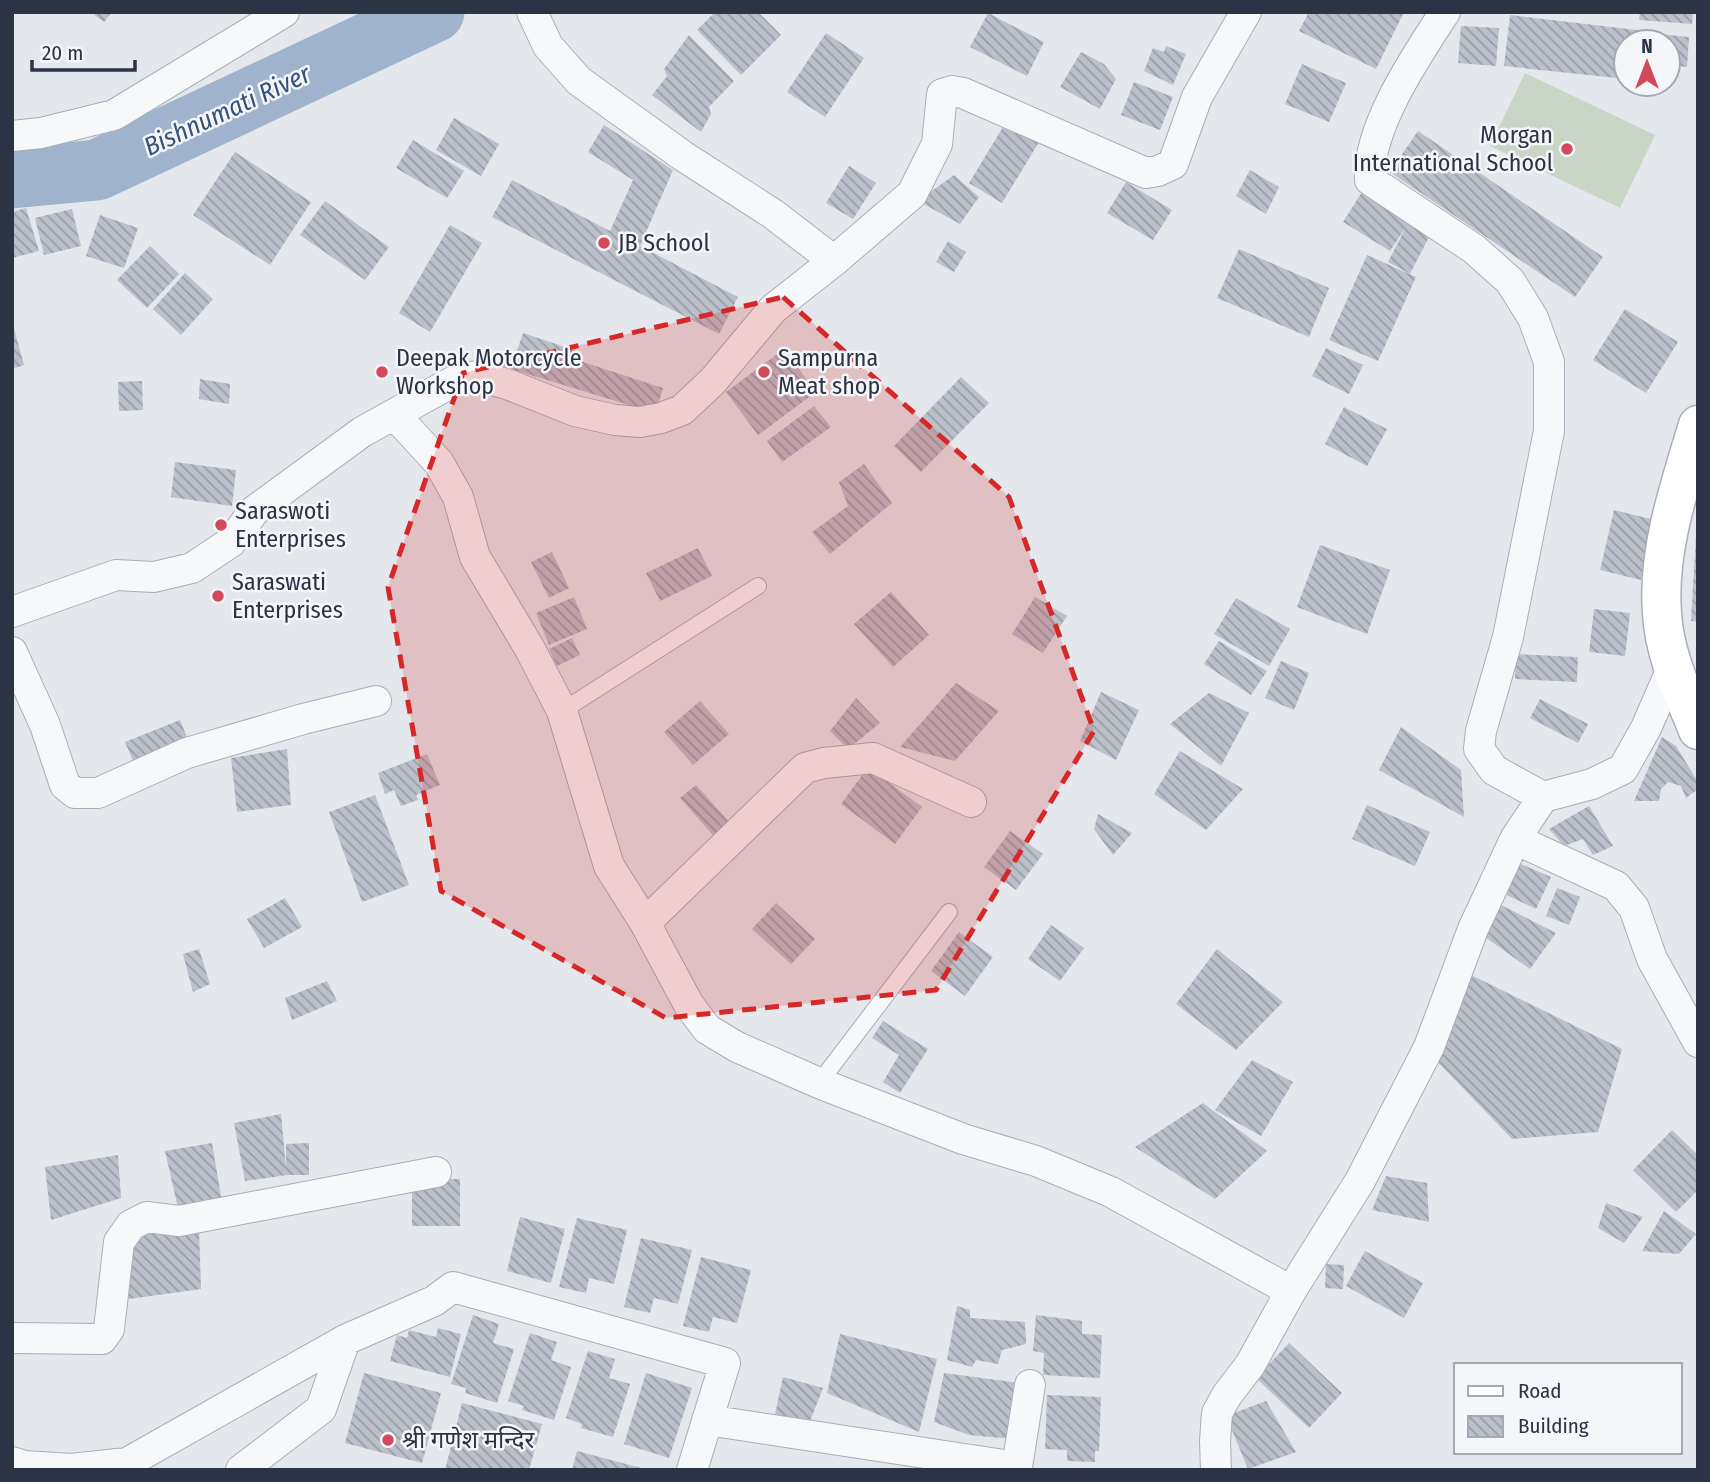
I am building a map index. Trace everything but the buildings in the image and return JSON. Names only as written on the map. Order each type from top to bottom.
[{"type":"street","points":[[12,136],[41,133],[114,114],[284,12]]},
{"type":"street","points":[[532,12],[548,46],[579,81],[683,156],[773,214],[834,261]]},
{"type":"street","points":[[12,612],[116,575],[154,577],[192,568],[231,542],[254,511],[362,432],[456,380],[477,376],[507,384],[575,411],[601,417],[640,422],[682,410],[712,382],[773,309],[912,194],[937,144],[942,94],[952,91],[963,93],[1146,173],[1158,171],[1173,164],[1197,97],[1246,12]]},
{"type":"street","points":[[1445,12],[1417,55],[1378,132],[1369,165],[1370,180],[1474,249],[1510,281],[1533,318],[1549,362],[1549,431],[1508,637],[1479,749],[1494,770],[1543,797]]},
{"type":"street","points":[[395,415],[439,463],[452,485],[475,557],[530,649],[562,711],[609,866],[645,923],[689,1005],[707,1029],[737,1047],[819,1083],[963,1139],[1036,1161],[1111,1192],[1291,1291]]},
{"type":"street","points":[[1698,425],[1673,509],[1664,569],[1661,614],[1673,666],[1698,730]]},
{"type":"street","points":[[12,652],[45,725],[65,785],[75,793],[98,793],[187,753],[376,701]]},
{"type":"street","points":[[1216,1470],[1217,1413],[1227,1395],[1250,1366],[1291,1291],[1360,1181],[1429,1047],[1473,929],[1516,839],[1543,797],[1592,784],[1623,769],[1646,728],[1673,666]]},
{"type":"street","points":[[645,923],[805,768],[824,762],[873,758],[971,802]]},
{"type":"street","points":[[1516,839],[1616,886],[1634,908],[1652,959],[1698,1042]]},
{"type":"street","points":[[12,1338],[102,1339],[108,1329],[119,1242],[131,1225],[147,1217],[179,1221],[436,1172]]},
{"type":"street","points":[[12,1462],[25,1466],[71,1469],[127,1463],[345,1340],[434,1301],[453,1287],[725,1363],[692,1470]]},
{"type":"street","points":[[241,1470],[321,1409],[345,1340]]},
{"type":"street","points":[[707,1420],[1017,1468],[1030,1385]]},
{"type":"lane","points":[[562,711],[758,586]]},
{"type":"lane","points":[[819,1083],[949,912]]},
{"type":"highlighted area","points":[[783,297],[1009,497],[1094,731],[936,990],[666,1018],[441,891],[388,587],[463,373]]},
{"type":"green space","points":[[1525,73],[1655,135],[1620,208],[1490,146]]},
{"type":"waterway","name":"Bishnumati River","points":[[12,178],[97,170],[434,12]]},
{"type":"place","name":"Morgan International School","points":[[1567,149]]},
{"type":"place","name":"JB School","points":[[604,243]]},
{"type":"place","name":"Deepak Motorcycle Workshop","points":[[382,372]]},
{"type":"place","name":"Sampurna Meat shop","points":[[764,372]]},
{"type":"place","name":"Saraswoti Enterprises","points":[[221,525]]},
{"type":"place","name":"Saraswati Enterprises","points":[[218,596]]},
{"type":"place","name":"श्री गणेश मन्दिर","points":[[388,1440]]}]
